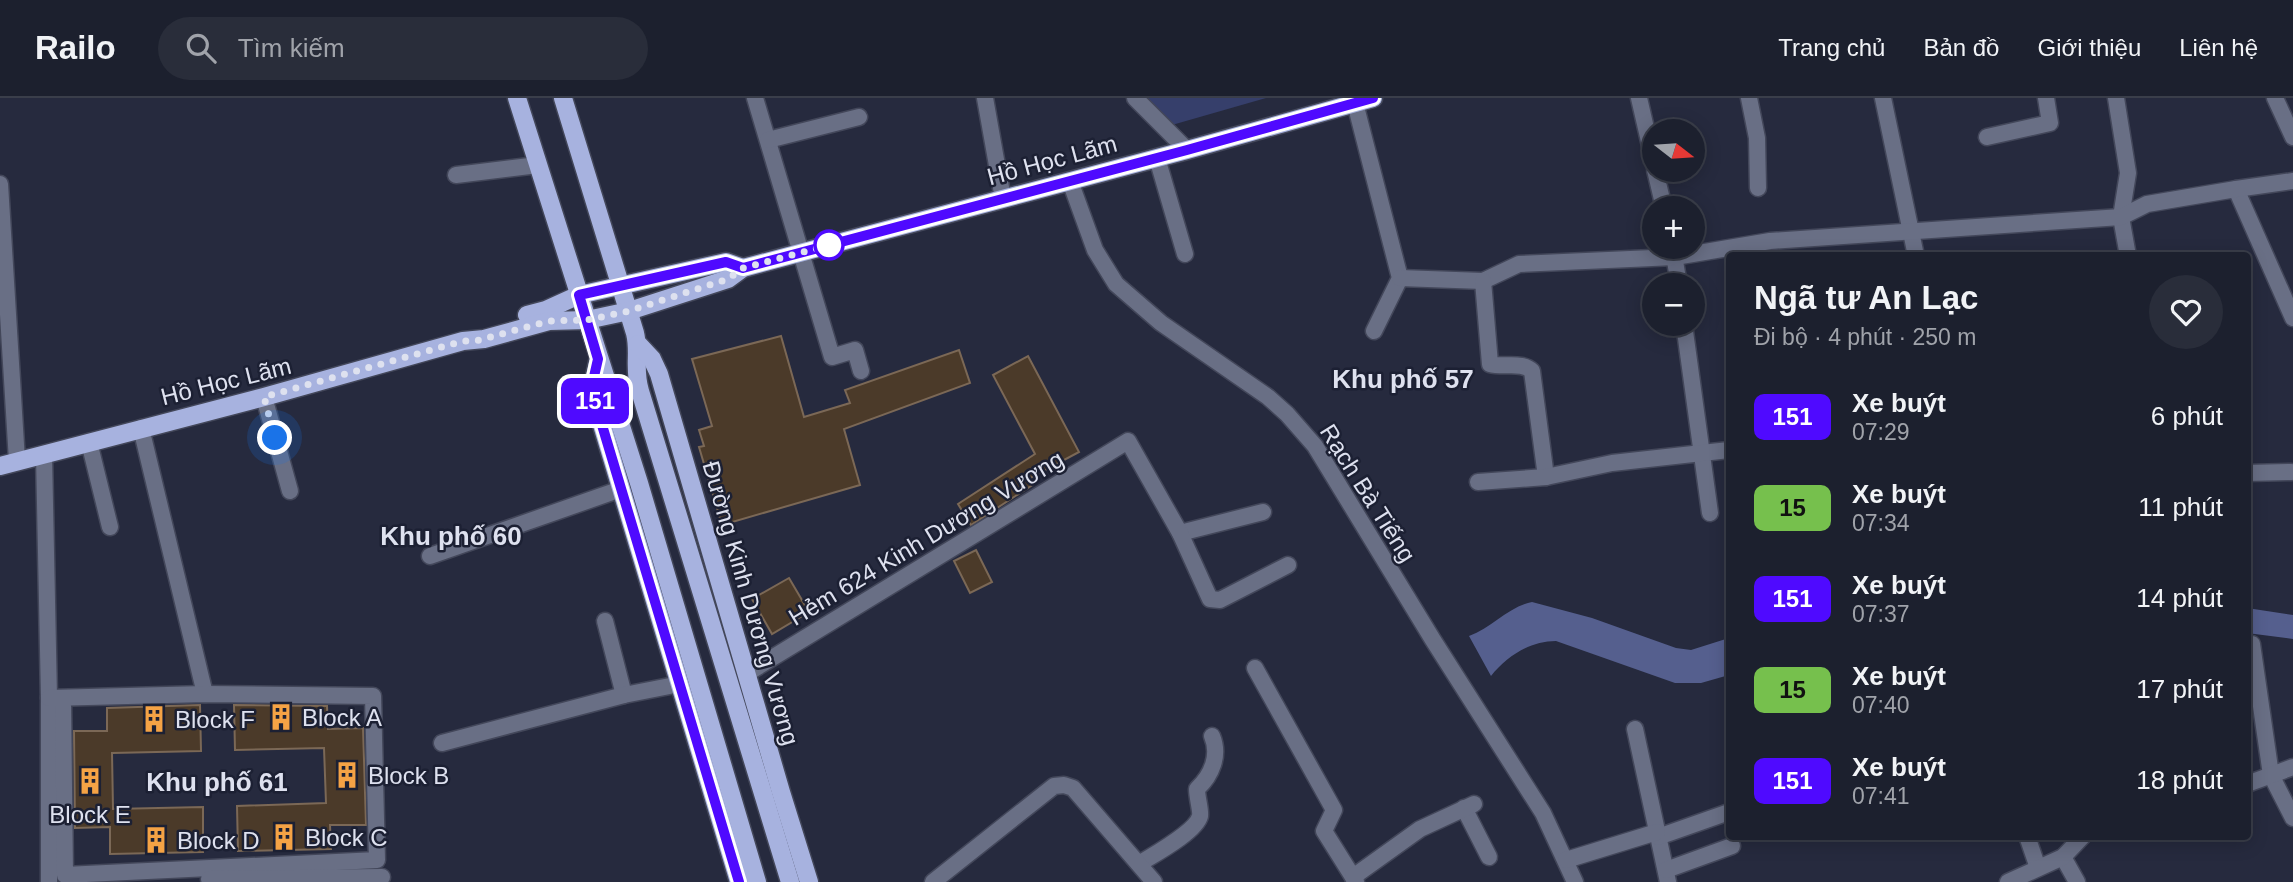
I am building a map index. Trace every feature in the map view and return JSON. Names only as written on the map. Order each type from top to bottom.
[{"type":"main road","points":[[517,98],[643,497],[757,882]]},
{"type":"main road","name":"Đường Kinh Dương Vương","points":[[563,98],[638,344],[636,379],[790,882]]},
{"type":"main road","name":"Hồ Học Lãm","points":[[8,464],[264,397],[463,341],[476,341],[549,321],[587,320],[629,311],[728,279],[743,268],[1364,100]]},
{"type":"main road","name":"Hồ Học Lãm","points":[[463,341],[482,328],[545,310],[579,295],[726,262],[743,268]]},
{"type":"main road","name":"Đường Kinh Dương Vương","points":[[638,344],[652,359],[659,374],[809,882]]},
{"type":"main road","points":[[598,359],[593,381],[594,393],[739,882]]},
{"type":"main road","points":[[703,594],[722,587]]},
{"type":"main road","points":[[729,684],[746,674]]},
{"type":"street","points":[[755,98],[832,357],[855,350],[861,370]]},
{"type":"street","points":[[985,98],[1003,199]]},
{"type":"street","points":[[1135,98],[1187,150]]},
{"type":"street","points":[[1639,98],[1644,119]]},
{"type":"street","points":[[1749,98],[1757,138],[1758,188]]},
{"type":"street","points":[[1883,98],[1915,252]]},
{"type":"street","points":[[1987,137],[2050,123],[2046,98]]},
{"type":"street","points":[[2116,98],[2129,173],[2121,218],[2126,252]]},
{"type":"street","points":[[2275,98],[2293,137]]},
{"type":"street","points":[[1364,100],[1400,278],[1374,331]]},
{"type":"street","points":[[768,140],[859,117]]},
{"type":"street","points":[[1157,158],[1185,254]]},
{"type":"street","points":[[456,175],[538,165]]},
{"type":"street","points":[[1705,248],[1770,241],[2121,218],[2147,204],[2293,181]]},
{"type":"street","name":"Rạch Bà Tiếng","points":[[1065,182],[1095,250],[1116,284],[1161,323],[1268,397],[1315,446],[1433,640],[1530,790],[1575,882]]},
{"type":"street","name":"Rạch Bà Tiếng","points":[[1065,182],[1086,254],[1109,290],[1155,331],[1262,405],[1307,452],[1424,646],[1535,818],[1564,882]]},
{"type":"street","points":[[2236,189],[2293,318]]},
{"type":"street","points":[[1,190],[8,464]]},
{"type":"street","points":[[1400,278],[1483,281],[1519,264],[1642,254]]},
{"type":"street","points":[[1483,281],[1490,364],[1524,365],[1532,371],[1546,477]]},
{"type":"street","points":[[1686,336],[1710,513]]},
{"type":"street","points":[[264,397],[290,491]]},
{"type":"street","points":[[141,428],[205,694]]},
{"type":"street","name":"Hẻm 624 Kinh Dương Vương","points":[[746,674],[1128,441],[1181,533]]},
{"type":"street","points":[[89,442],[110,527]]},
{"type":"street","points":[[1478,482],[1546,477],[1612,463],[1726,450]]},
{"type":"street","points":[[44,455],[56,699],[65,875],[377,860],[373,696],[205,694],[56,699]]},
{"type":"street","points":[[2251,473],[2291,472]]},
{"type":"street","points":[[430,556],[621,489]]},
{"type":"street","points":[[1263,512],[1181,533],[1210,599],[1220,600],[1288,565]]},
{"type":"street","points":[[605,621],[624,695]]},
{"type":"street","points":[[2252,643],[2253,698],[2271,775],[2293,818]]},
{"type":"street","points":[[1255,668],[1334,810],[1324,831],[1354,880],[1420,829],[1469,806],[1489,857]]},
{"type":"street","points":[[442,743],[624,695],[680,684]]},
{"type":"street","points":[[49,882],[56,699]]},
{"type":"street","points":[[1634,729],[1667,876],[1732,846]]},
{"type":"street","points":[[1139,864],[1196,825],[1201,813],[1197,789],[1209,778],[1216,747],[1212,736]]},
{"type":"street","points":[[2251,782],[2293,767]]},
{"type":"street","points":[[933,882],[1054,786],[1064,785],[1073,788],[1154,882]]},
{"type":"street","points":[[1566,860],[1726,813]]},
{"type":"street","points":[[2028,840],[2038,868]]},
{"type":"street","points":[[2008,882],[2063,857],[2078,840]]},
{"type":"street","points":[[2063,857],[2077,882]]},
{"type":"street","points":[[67,882],[382,877]]},
{"type":"shaded area","points":[[1146,98],[1266,98],[1165,127]]},
{"type":"shaded area","points":[[1532,602],[1592,618],[1676,648],[1691,650],[1726,639],[1726,676],[1701,683],[1675,683],[1556,641],[1537,644],[1520,651],[1504,662],[1491,676],[1469,636]]},
{"type":"shaded area","points":[[2251,609],[2293,615],[2293,639],[2251,634]]},
{"type":"building","points":[[781,336],[804,417],[850,403],[845,390],[959,350],[970,383],[844,429],[860,485],[722,525],[699,447],[704,446],[699,430],[712,426],[692,359]]},
{"type":"building","points":[[1028,356],[1079,452],[1030,478],[1034,484],[971,525],[958,504],[1035,454],[993,375]]},
{"type":"building","points":[[976,550],[992,582],[970,593],[954,561]]},
{"type":"building","points":[[789,578],[809,612],[772,634],[752,599]]},
{"type":"building","points":[[200,705],[201,751],[112,753],[113,809],[203,807],[203,852],[110,854],[110,827],[75,828],[74,731],[107,731],[107,708]]},
{"type":"building","points":[[234,705],[327,706],[328,729],[363,728],[366,825],[330,825],[331,849],[238,851],[237,806],[326,803],[324,748],[235,750]]},
{"type":"bus line","name":"151","points":[[739,882],[596,405],[593,381],[598,359],[579,295],[726,262],[743,268],[1373,98]]},
{"type":"place","name":"Block A","points":[[281,717]]},
{"type":"place","name":"Block F","points":[[154,719]]},
{"type":"place","name":"Block B","points":[[347,775]]},
{"type":"place","name":"Block E","points":[[90,781]]},
{"type":"place","name":"Block C","points":[[284,837]]},
{"type":"place","name":"Block D","points":[[156,840]]},
{"type":"district","name":"Khu phố 57","points":[[1403,379]]},
{"type":"district","name":"Khu phố 60","points":[[451,536]]},
{"type":"district","name":"Khu phố 61","points":[[217,782]]},
{"type":"route","points":[[275,438],[264,397],[463,341],[476,341],[549,321],[587,320],[629,311],[728,279],[743,268],[829,245]]}]
